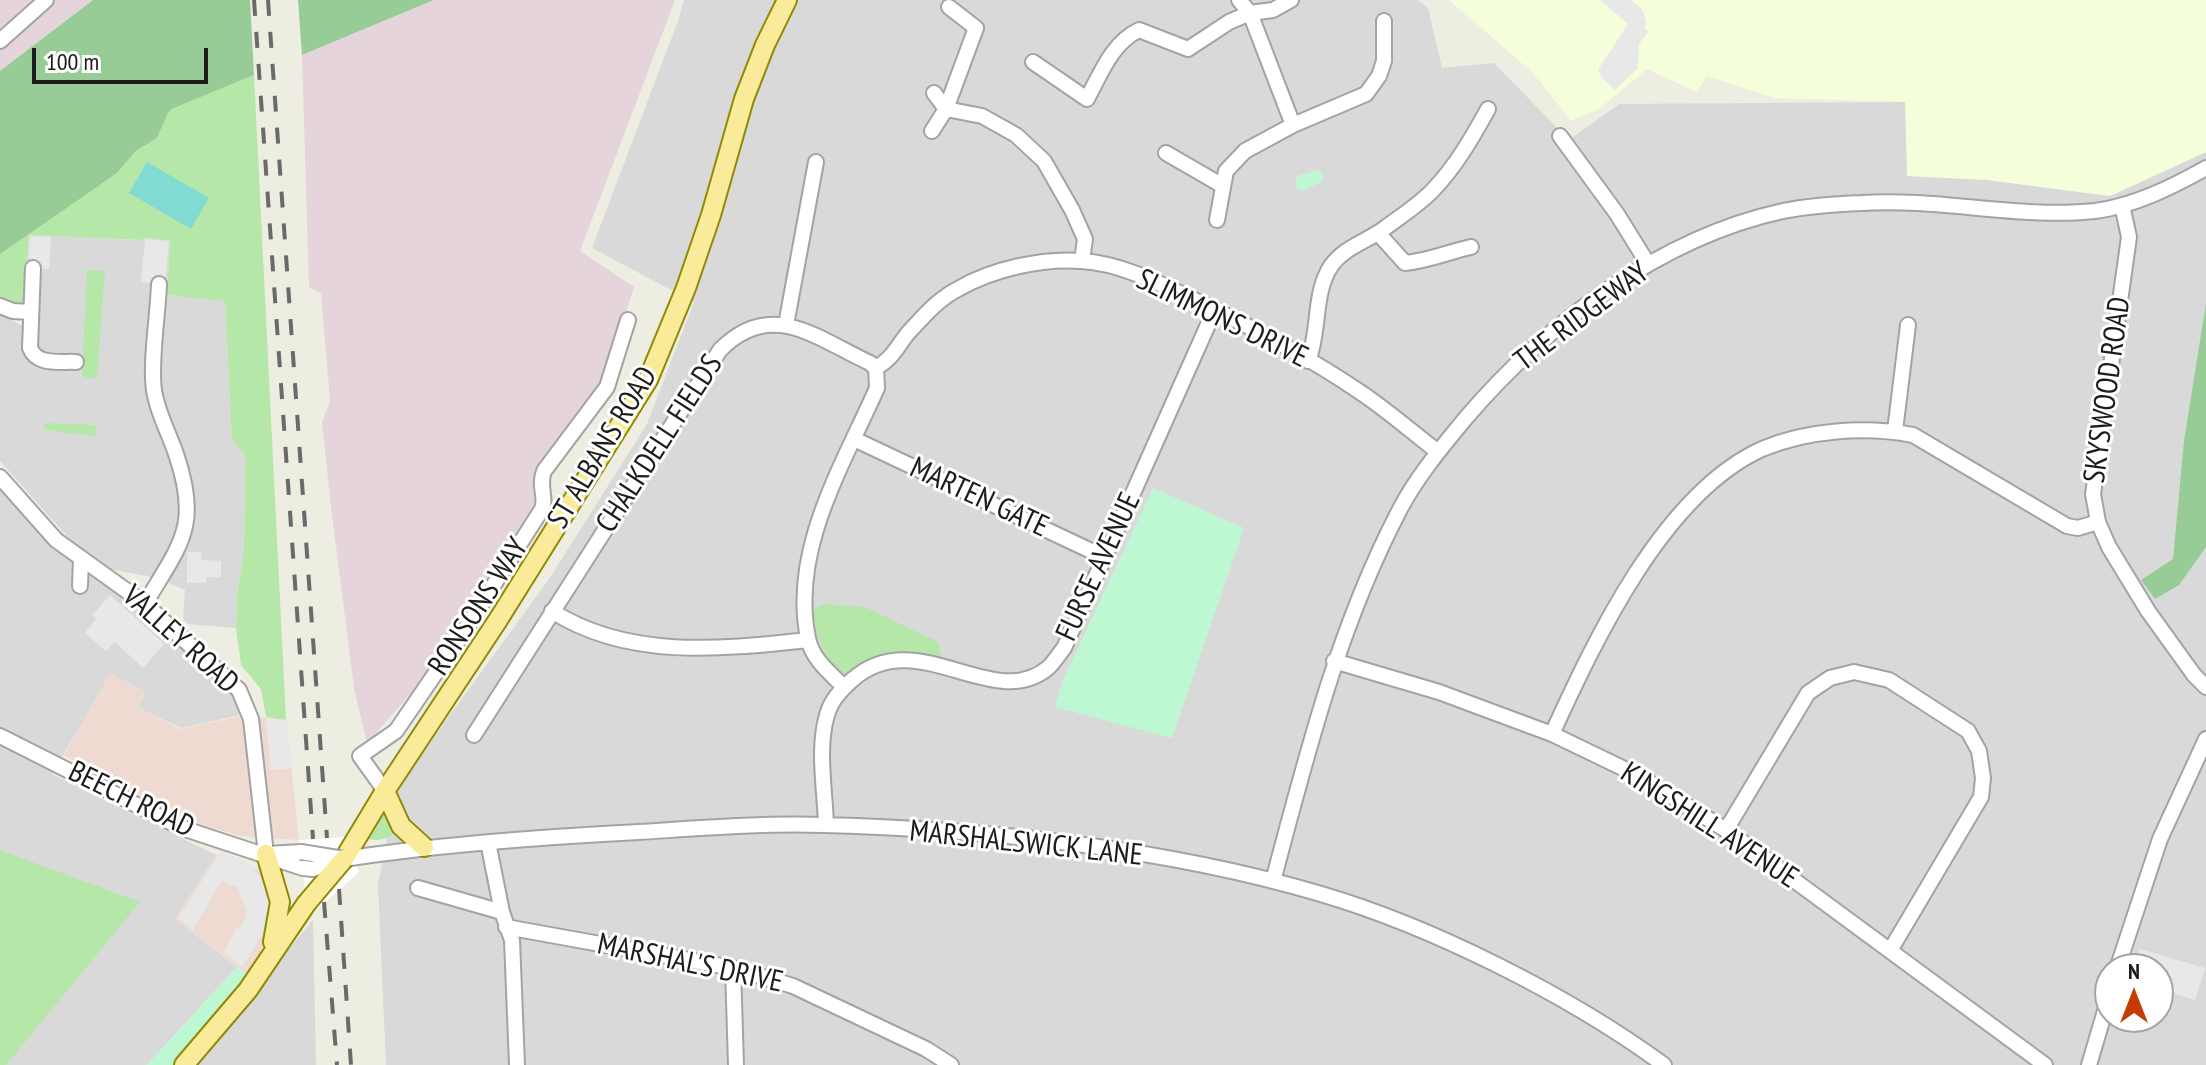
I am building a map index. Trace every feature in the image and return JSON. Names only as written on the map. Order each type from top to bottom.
[{"type":"main road","name":"ST ALBANS ROAD","points":[[269,956],[306,904],[350,854],[385,791],[498,620],[648,380],[686,288],[711,215],[744,99],[787,0]]},
{"type":"main road","points":[[385,791],[401,826],[424,847]]},
{"type":"main road","points":[[184,1065],[248,990],[269,956],[279,921],[280,902],[266,854]]},
{"type":"street","points":[[0,41],[46,0]]},
{"type":"street","points":[[1239,0],[1250,13],[1293,125]]},
{"type":"street","points":[[1033,62],[1087,99],[1124,37],[1139,30],[1188,49],[1229,22],[1250,13],[1273,10],[1291,0]]},
{"type":"street","points":[[932,131],[946,109],[976,28],[949,7]]},
{"type":"street","points":[[1217,220],[1226,171],[1245,151],[1293,125],[1366,94],[1379,76],[1384,61],[1384,21]]},
{"type":"street","points":[[934,93],[946,109],[982,116],[1016,135],[1044,161],[1085,239],[1082,261]]},
{"type":"street","points":[[1308,361],[1314,346],[1322,289],[1331,267],[1349,248],[1378,233],[1432,192],[1460,158],[1488,109]]},
{"type":"street","points":[[1560,136],[1617,214],[1648,264]]},
{"type":"street","points":[[1166,153],[1223,186]]},
{"type":"street","points":[[786,325],[816,162]]},
{"type":"street","name":"THE RIDGEWAY","points":[[1273,881],[1334,661],[1400,508],[1438,452],[1483,398],[1531,349],[1592,301],[1648,264],[1714,234],[1783,211],[1878,202],[1925,202],[2058,212],[2096,211],[2122,205],[2183,181],[2206,168]]},
{"type":"street","name":"SKYSWOOD ROAD","points":[[2122,205],[2129,237],[2093,494],[2098,522],[2109,547],[2148,611],[2206,687]]},
{"type":"street","points":[[1378,233],[1405,263],[1428,261],[1471,247]]},
{"type":"street","name":"SLIMMONS DRIVE","points":[[876,368],[892,357],[906,335],[939,301],[958,289],[1004,271],[1034,264],[1082,261],[1112,266],[1215,309],[1361,393],[1438,452]]},
{"type":"street","points":[[33,268],[30,348],[33,356],[39,360],[76,362]]},
{"type":"street","points":[[145,604],[177,553],[186,524],[187,507],[177,457],[154,390],[159,284]]},
{"type":"street","points":[[0,306],[13,311],[31,312]]},
{"type":"street","name":"FURSE AVENUE","points":[[826,825],[823,737],[827,713],[844,687],[857,675],[885,662],[914,659],[999,682],[1024,679],[1047,668],[1064,648],[1215,309]]},
{"type":"street","name":"RONSONS WAY","points":[[385,791],[360,756],[396,731],[542,509],[545,504],[541,486],[544,471],[607,387],[628,320]]},
{"type":"street","name":"CHALKDELL FIELDS","points":[[474,735],[720,350],[736,333],[756,325],[786,325],[876,368]]},
{"type":"street","points":[[1895,431],[1908,325]]},
{"type":"street","points":[[844,687],[818,661],[808,640],[805,591],[808,561],[826,500],[877,388],[876,368]]},
{"type":"street","points":[[1552,734],[1586,659],[1627,587],[1662,537],[1696,496],[1762,450],[1800,437],[1851,431],[1895,431],[1928,442],[2067,526],[2078,528],[2098,522]]},
{"type":"street","name":"MARTEN GATE","points":[[854,439],[1104,557]]},
{"type":"street","name":"VALLEY ROAD","points":[[0,477],[56,540],[145,604],[230,681],[247,703],[266,854]]},
{"type":"street","points":[[80,586],[81,558]]},
{"type":"street","points":[[552,611],[572,624],[637,644],[725,648],[808,640]]},
{"type":"street","name":"KINGSHILL AVENUE","points":[[1334,661],[1439,692],[1552,734],[1637,775],[1726,830],[2045,1065]]},
{"type":"street","points":[[1726,830],[1793,714],[1808,693],[1830,678],[1854,672],[1889,680],[1968,731],[1979,751],[1983,778],[1981,797],[1891,949]]},
{"type":"street","name":"BEECH ROAD","points":[[0,736],[182,828],[266,854],[291,866],[313,869],[350,854]]},
{"type":"street","points":[[2122,953],[2160,839],[2204,749]]},
{"type":"street","name":"MARSHALSWICK LANE","points":[[350,854],[729,826],[826,825],[1073,844],[1273,881],[1370,911],[1463,950],[1574,1008],[1664,1065]]},
{"type":"street","points":[[488,842],[502,912],[512,940],[517,1065]]},
{"type":"street","name":"BEECH ROAD","points":[[266,854],[350,854]]},
{"type":"street","points":[[418,888],[502,912]]},
{"type":"street","name":"MARSHAL'S DRIVE","points":[[506,927],[733,968],[793,986],[926,1049],[951,1065]]},
{"type":"street","points":[[733,968],[736,1065]]},
{"type":"street","points":[[2089,1065],[2098,1033]]},
{"type":"shaded area","points":[[0,0],[93,0],[0,71]]},
{"type":"shaded area","points":[[434,0],[675,0],[580,251],[634,287],[604,384],[537,473],[534,506],[428,674],[367,743],[354,688],[322,423],[330,401],[321,294],[309,287],[302,55]]},
{"type":"shaded area","points":[[684,0],[1418,0],[1428,8],[1442,68],[1494,63],[1569,140],[1619,104],[1906,102],[1908,176],[1988,180],[2110,196],[2206,152],[2206,1065],[386,1065],[378,885],[396,789],[549,579],[647,424],[694,302],[592,248]]},
{"type":"shaded area","points":[[1449,0],[2206,0],[2206,152],[2110,196],[1988,180],[1907,176],[1905,102],[1774,98],[1707,76],[1696,92],[1647,69],[1600,108],[1571,121],[1533,73]]},
{"type":"shaded area","points":[[1600,0],[1631,0],[1642,9],[1648,32],[1639,44],[1638,68],[1615,90],[1598,70],[1628,24]]},
{"type":"shaded area","points":[[147,162],[209,198],[191,229],[129,193]]},
{"type":"shaded area","points":[[1318,170],[1324,180],[1303,191],[1296,188],[1298,176]]},
{"type":"shaded area","points":[[29,235],[142,240],[144,237],[170,241],[167,295],[225,300],[232,440],[245,453],[244,549],[236,628],[188,624],[183,618],[185,590],[161,579],[111,569],[73,543],[0,461],[0,313],[22,326]]},
{"type":"shaded area","points":[[30,236],[51,237],[49,269],[28,268]]},
{"type":"shaded area","points":[[145,239],[169,241],[165,285],[141,282]]},
{"type":"shaded area","points":[[0,486],[237,693],[245,714],[181,728],[138,708],[145,692],[111,674],[52,774],[216,855],[175,919],[237,967],[147,1065],[0,1065]]},
{"type":"shaded area","points":[[1153,488],[1244,528],[1172,738],[1055,707],[1062,682]]},
{"type":"shaded area","points":[[187,552],[201,552],[202,560],[221,561],[221,577],[206,577],[206,583],[187,583]]},
{"type":"shaded area","points":[[110,595],[164,644],[143,668],[115,642],[106,651],[85,633],[96,619],[92,615]]},
{"type":"shaded area","points":[[110,673],[146,693],[138,708],[180,729],[245,715],[286,720],[299,840],[240,836],[168,814],[64,755]]},
{"type":"shaded area","points":[[266,718],[286,720],[293,768],[271,770]]},
{"type":"shaded area","points":[[221,851],[245,861],[255,870],[267,886],[271,905],[267,928],[242,967],[224,953],[236,928],[239,929],[247,915],[238,888],[222,881],[193,930],[178,918]]},
{"type":"shaded area","points":[[216,855],[257,869],[273,890],[270,928],[250,976],[175,919]]},
{"type":"shaded area","points":[[313,920],[316,1065],[193,1065]]},
{"type":"shaded area","points":[[2174,959],[2205,968],[2195,1000],[2174,994]]},
{"type":"shaded area","points":[[237,967],[248,975],[176,1065],[147,1065]]},
{"type":"green space","points":[[93,0],[250,0],[254,75],[172,109],[157,138],[136,151],[117,173],[0,254],[0,71]]},
{"type":"green space","points":[[298,0],[434,0],[302,55]]},
{"type":"green space","points":[[254,75],[286,720],[266,717],[261,689],[241,665],[236,628],[244,549],[245,454],[232,440],[225,301],[167,295],[170,241],[144,237],[142,240],[29,235],[23,304],[0,301],[0,254],[3,249],[117,173],[136,151],[157,138],[172,109]]},
{"type":"green space","points":[[87,270],[105,271],[97,378],[82,375]]},
{"type":"green space","points":[[2206,303],[2206,547],[2179,585],[2155,599],[2141,580],[2173,559],[2184,441]]},
{"type":"green space","points":[[45,423],[96,425],[96,436],[50,431],[44,429]]},
{"type":"green space","points":[[824,604],[865,607],[938,642],[943,663],[892,657],[868,663],[843,676],[818,638],[813,609]]},
{"type":"green space","points":[[386,809],[397,831],[382,839],[365,837]]},
{"type":"green space","points":[[0,850],[140,902],[6,1065],[0,1065]]},
{"type":"pier","points":[[347,837],[359,872],[308,917],[299,840]]},
{"type":"railway","points":[[254,0],[313,839]]},
{"type":"railway","points":[[268,0],[327,838]]},
{"type":"railway","points":[[339,889],[351,1065]]},
{"type":"railway","points":[[324,902],[337,1065]]}]
